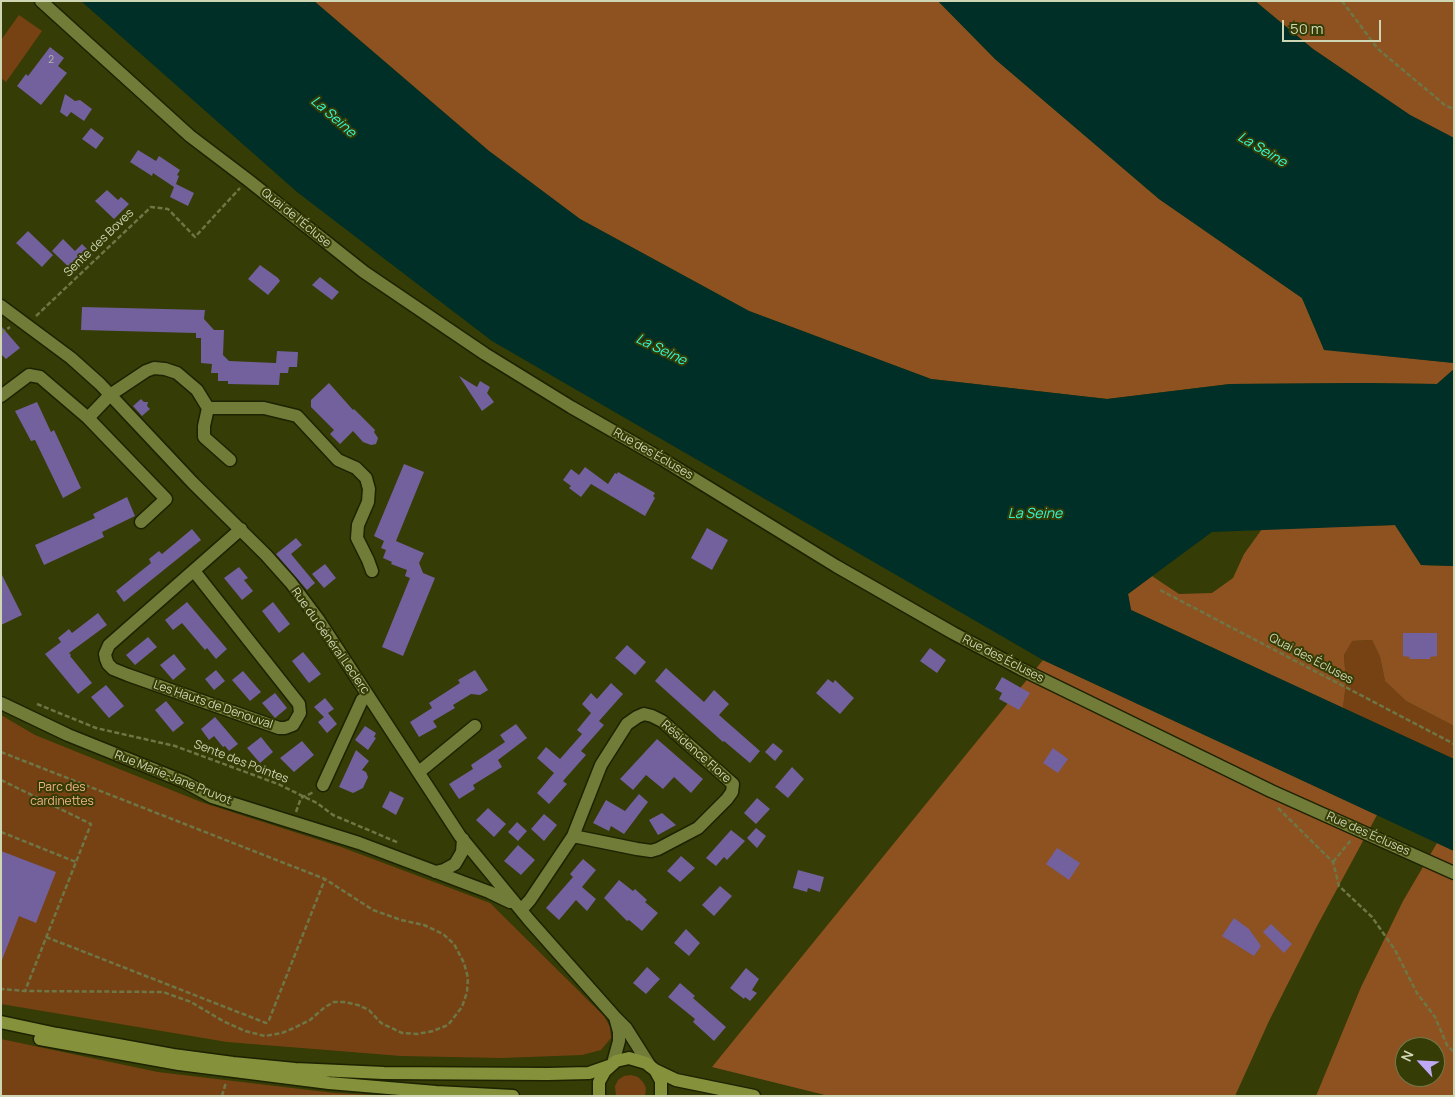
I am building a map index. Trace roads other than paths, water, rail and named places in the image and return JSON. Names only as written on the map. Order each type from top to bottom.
[{"type":"main road","points":[[1,1022],[57,1034],[173,1054],[233,1063],[304,1070],[384,1074],[589,1073],[631,1058],[642,1060],[652,1068],[676,1080],[754,1096]]},
{"type":"main road","points":[[1,1031],[114,1053],[230,1072],[329,1084],[514,1096]]},
{"type":"main road","points":[[599,1096],[600,1079],[611,1065]]},
{"type":"main road","points":[[652,1068],[660,1081],[661,1096]]},
{"type":"street","name":"Quai de l'Écluse","points":[[41,1],[190,136],[364,272],[484,354],[571,407]]},
{"type":"street","name":"Rue du Général Leclerc","points":[[1,306],[28,324],[71,358],[110,395],[193,483],[266,555],[296,590],[318,619],[463,839],[518,907],[630,1033],[652,1068]]},
{"type":"street","points":[[88,418],[110,395],[146,371],[154,368],[165,369],[177,373],[197,390],[208,408],[204,426],[204,437],[230,460]]},
{"type":"street","points":[[1,396],[29,374],[40,377],[88,418],[166,499],[141,522]]},
{"type":"street","name":"Rue des Écluses","points":[[571,407],[662,459],[836,566],[953,633],[1030,673],[1271,791],[1454,873]]},
{"type":"street","points":[[208,408],[264,408],[297,416],[338,460],[356,468],[366,478],[369,490],[368,502],[358,524],[357,538],[372,571]]},
{"type":"street","name":"Les Hauts de Denouval","points":[[194,571],[299,704],[300,713],[293,725],[280,728],[128,675],[113,669],[108,664],[105,654],[109,645],[241,529]]},
{"type":"street","points":[[323,784],[362,700],[368,696]]},
{"type":"street","name":"Rue Marie-Jane Pruvot","points":[[1,703],[68,735],[185,782],[212,797],[359,843],[489,892],[518,907]]},
{"type":"street","name":"Résidence Flore","points":[[518,907],[530,900],[573,836],[601,764],[628,724],[644,714],[662,721],[734,784],[727,800],[698,828],[658,849],[651,851],[637,849],[573,836]]},
{"type":"street","points":[[419,772],[475,726]]},
{"type":"street","points":[[435,872],[444,870],[454,864],[462,852],[463,839]]},
{"type":"street","name":"Rue du Général Leclerc","points":[[611,1065],[619,1041],[619,1032],[614,1017]]},
{"type":"water","name":"La Seine","points":[[81,1],[314,1],[489,151],[580,219],[749,311],[931,379],[1107,399],[1230,384],[1437,384],[1454,369],[1454,566],[1421,565],[1395,525],[1212,532],[1128,594],[1131,610],[1454,759],[1454,851],[1043,660],[492,341],[297,192]]},
{"type":"water","name":"La Seine","points":[[938,1],[1255,1],[1313,49],[1410,115],[1454,138],[1454,363],[1324,350],[1302,298],[1159,199],[995,59]]},
{"type":"park label","name":"Parc des cardinettes","points":[[62,795]]}]
